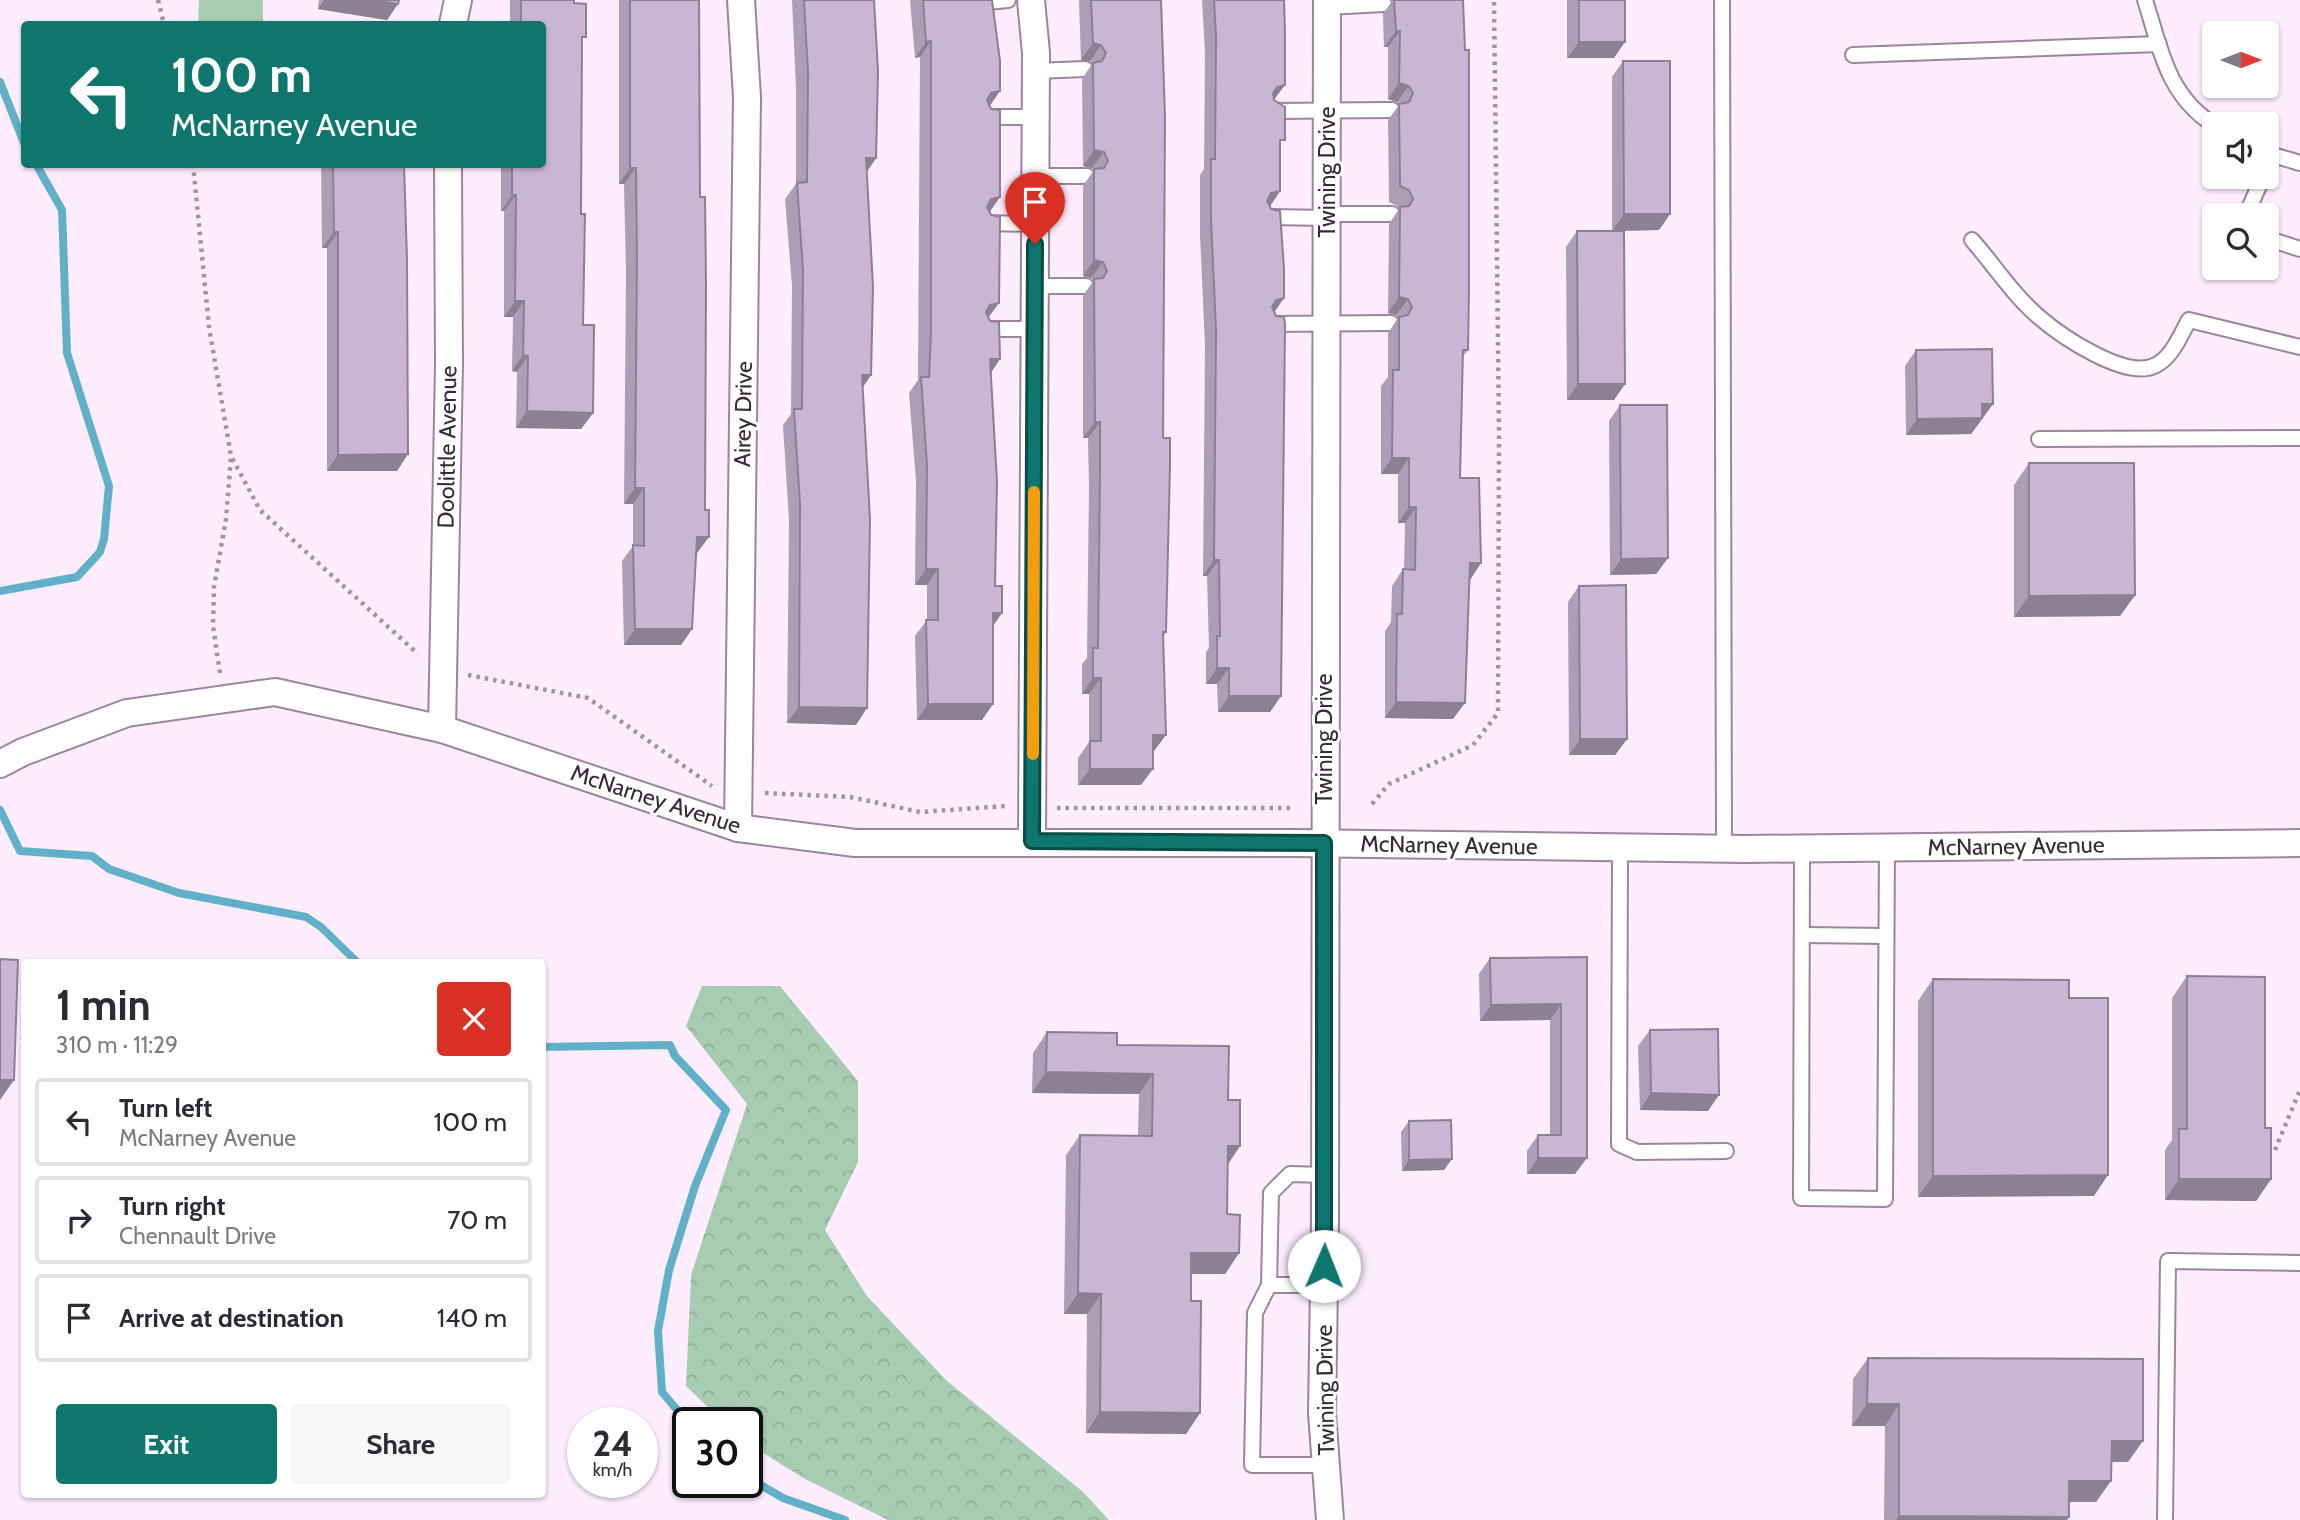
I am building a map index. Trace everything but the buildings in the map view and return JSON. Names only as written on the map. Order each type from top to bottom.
[{"type":"street","points":[[454,21],[457,0]]},
{"type":"street","name":"Airey Drive","points":[[738,828],[747,97],[741,0]]},
{"type":"street","points":[[1031,0],[1036,71],[1032,841]]},
{"type":"street","name":"Twining Drive","points":[[1327,3],[1325,1175],[1322,1413],[1330,1520]]},
{"type":"street","name":"Doolittle Avenue","points":[[442,729],[449,364],[448,168]]},
{"type":"street","name":"McNarney Avenue","points":[[11,758],[127,713],[275,692],[442,729],[738,828],[855,843],[1324,843],[1724,849],[2300,843]]},
{"type":"lane","points":[[977,3],[1008,0]]},
{"type":"lane","points":[[1722,0],[1724,849]]},
{"type":"lane","points":[[2145,0],[2171,82],[2202,117]]},
{"type":"lane","points":[[1327,3],[1384,4]]},
{"type":"lane","points":[[1853,55],[2159,44]]},
{"type":"lane","points":[[1036,71],[1085,69]]},
{"type":"lane","points":[[1271,111],[1392,110]]},
{"type":"lane","points":[[985,117],[1036,117]]},
{"type":"lane","points":[[2279,156],[2300,163]]},
{"type":"lane","points":[[1035,176],[1087,176]]},
{"type":"lane","points":[[1265,218],[1392,214]]},
{"type":"lane","points":[[985,223],[1035,224]]},
{"type":"lane","points":[[1972,240],[2039,317],[2107,361],[2132,368],[2153,367],[2168,358],[2189,320],[2300,347]]},
{"type":"lane","points":[[2279,242],[2300,249]]},
{"type":"lane","points":[[1035,286],[1086,286]]},
{"type":"lane","points":[[1270,324],[1391,323]]},
{"type":"lane","points":[[984,329],[1035,329]]},
{"type":"lane","points":[[2039,439],[2300,438]]},
{"type":"lane","points":[[1620,847],[1619,1144],[1637,1152],[1726,1151]]},
{"type":"lane","points":[[1802,849],[1801,1198],[1885,1199],[1887,847]]},
{"type":"lane","points":[[1803,935],[1886,936]]},
{"type":"lane","points":[[1325,1175],[1290,1174],[1271,1193],[1269,1285],[1255,1312],[1252,1465],[1326,1465]]},
{"type":"lane","points":[[2165,1520],[2168,1261],[2300,1263]]},
{"type":"lane","points":[[1269,1285],[1324,1285]]},
{"type":"path","points":[[158,0],[163,21]]},
{"type":"path","points":[[1372,804],[1390,785],[1473,745],[1498,713],[1499,418],[1494,0]]},
{"type":"path","points":[[193,168],[209,327],[231,456],[226,519],[215,587],[213,626],[220,673]]},
{"type":"path","points":[[231,456],[260,510],[418,654],[442,670],[588,698],[709,785],[738,793],[850,797],[920,812],[1008,806],[1032,809],[1291,808]]},
{"type":"path","points":[[2275,1150],[2300,1090]]},
{"type":"green space","points":[[199,0],[263,0],[263,21],[198,21]]},
{"type":"green space","points":[[702,986],[780,986],[858,1081],[858,1162],[825,1230],[867,1296],[947,1381],[1082,1491],[1109,1520],[888,1520],[805,1479],[763,1453],[763,1407],[708,1407],[686,1386],[691,1275],[747,1104],[686,1026]]},
{"type":"waterway","points":[[0,82],[21,135]]},
{"type":"waterway","points":[[0,591],[77,577],[100,552],[104,539],[109,486],[67,353],[62,210],[38,168]]},
{"type":"waterway","points":[[0,810],[20,851],[92,856],[109,869],[179,893],[306,917],[321,927],[354,959]]},
{"type":"waterway","points":[[546,1047],[670,1045],[675,1056],[726,1110],[695,1186],[669,1270],[658,1331],[662,1392],[675,1407]]},
{"type":"waterway","points":[[763,1486],[783,1498],[845,1520]]},
{"type":"slow traffic","points":[[1033,754],[1034,492]]},
{"type":"route","points":[[1035,244],[1032,841],[1324,843],[1324,1266]]}]
